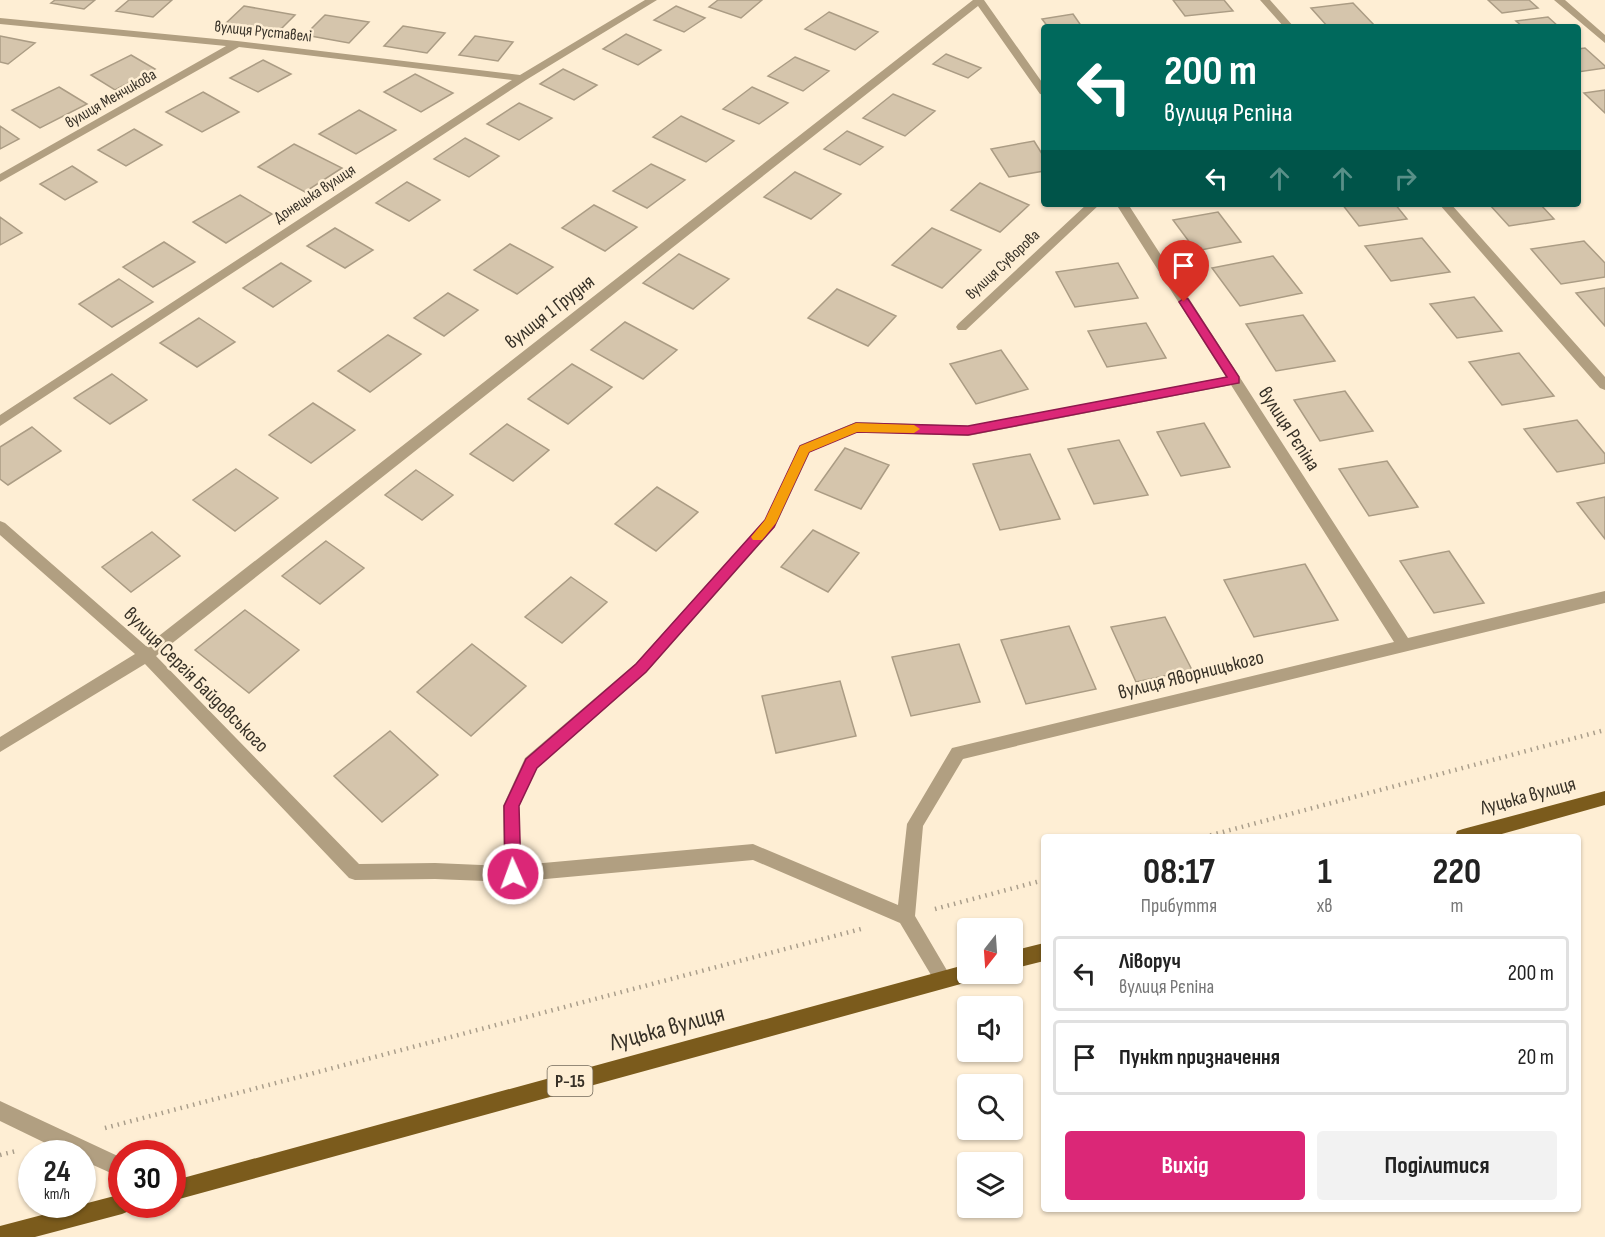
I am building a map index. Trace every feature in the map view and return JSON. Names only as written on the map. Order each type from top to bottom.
[{"type":"main road","name":"Луцька вулиця","points":[[1474,834],[1605,798]]},
{"type":"main road","points":[[1023,957],[1041,953]]},
{"type":"main road","name":"Луцька вулиця","points":[[186,1187],[957,976]]},
{"type":"main road","points":[[0,1236],[108,1208]]},
{"type":"street","name":"Донецька вулиця","points":[[0,421],[522,78],[652,0]]},
{"type":"street","points":[[979,0],[1041,88]]},
{"type":"street","name":"вулиця 1 Грудня","points":[[0,746],[146,655],[979,0]]},
{"type":"street","points":[[1265,0],[1286,24]]},
{"type":"street","points":[[1559,0],[1605,40]]},
{"type":"street","name":"вулиця Руставелі","points":[[0,21],[237,44],[522,78]]},
{"type":"street","name":"вулиця Менчикова","points":[[0,179],[237,44]]},
{"type":"street","name":"вулиця Суворова","points":[[963,327],[1091,207]]},
{"type":"street","name":"вулиця Рєпіна","points":[[1124,207],[1404,645]]},
{"type":"street","points":[[1448,207],[1605,386]]},
{"type":"street","points":[[943,979],[906,917],[753,852],[513,874],[511,806],[531,764],[641,668],[770,523],[805,449],[856,427],[968,431],[1234,380]]},
{"type":"street","name":"вулиця Сергія Байдовського","points":[[0,527],[146,655],[355,872],[435,871],[513,874]]},
{"type":"street","name":"вулиця Яворницького","points":[[906,917],[915,824],[958,753],[1605,597]]},
{"type":"street","points":[[0,1111],[44,1135],[60,1140]]},
{"type":"path","points":[[1215,834],[1605,730]]},
{"type":"path","points":[[60,1140],[1041,881]]},
{"type":"path","points":[[0,1155],[18,1150]]},
{"type":"building","points":[[55,0],[95,0],[84,9],[51,3]]},
{"type":"building","points":[[129,0],[172,0],[153,17],[116,11]]},
{"type":"building","points":[[718,0],[762,0],[741,18],[709,7]]},
{"type":"building","points":[[1173,0],[1224,0],[1233,11],[1185,16]]},
{"type":"building","points":[[1488,0],[1529,0],[1538,8],[1502,13]]},
{"type":"building","points":[[1353,3],[1373,24],[1325,24],[1311,8]]},
{"type":"building","points":[[244,6],[295,15],[276,34],[224,25]]},
{"type":"building","points":[[676,6],[705,18],[684,32],[654,20]]},
{"type":"building","points":[[829,12],[878,32],[855,50],[805,29]]},
{"type":"building","points":[[1073,14],[1080,24],[1046,24],[1042,19]]},
{"type":"building","points":[[325,15],[369,22],[349,43],[305,35]]},
{"type":"building","points":[[1548,17],[1556,24],[1520,24],[1516,21]]},
{"type":"building","points":[[403,26],[445,33],[427,53],[384,46]]},
{"type":"building","points":[[626,34],[661,50],[638,65],[603,49]]},
{"type":"building","points":[[0,36],[35,43],[8,64],[0,62]]},
{"type":"building","points":[[475,36],[513,42],[498,61],[459,55]]},
{"type":"building","points":[[1585,48],[1605,68],[1581,72],[1581,49]]},
{"type":"building","points":[[946,54],[981,68],[968,78],[933,64]]},
{"type":"building","points":[[131,55],[155,69],[115,90],[91,75]]},
{"type":"building","points":[[795,57],[829,71],[803,91],[768,76]]},
{"type":"building","points":[[263,60],[291,74],[258,92],[230,78]]},
{"type":"building","points":[[563,69],[597,85],[574,100],[540,84]]},
{"type":"building","points":[[415,74],[453,93],[421,112],[384,92]]},
{"type":"building","points":[[59,87],[87,104],[40,128],[12,110]]},
{"type":"building","points":[[752,87],[788,103],[759,124],[723,109]]},
{"type":"building","points":[[1605,90],[1605,113],[1584,93]]},
{"type":"building","points":[[203,92],[239,112],[202,132],[166,112]]},
{"type":"building","points":[[893,94],[935,111],[905,136],[863,118]]},
{"type":"building","points":[[519,103],[552,118],[519,140],[487,124]]},
{"type":"building","points":[[359,110],[396,130],[356,154],[319,134]]},
{"type":"building","points":[[681,116],[734,141],[706,162],[653,137]]},
{"type":"building","points":[[0,126],[19,139],[0,149]]},
{"type":"building","points":[[134,129],[162,145],[126,166],[98,150]]},
{"type":"building","points":[[847,131],[883,147],[860,165],[824,149]]},
{"type":"building","points":[[465,138],[499,156],[469,177],[434,159]]},
{"type":"building","points":[[1034,141],[1041,152],[1041,172],[1009,177],[991,149]]},
{"type":"building","points":[[294,144],[342,168],[305,192],[258,167]]},
{"type":"building","points":[[651,164],[685,180],[647,208],[613,191]]},
{"type":"building","points":[[72,166],[97,182],[65,200],[40,184]]},
{"type":"building","points":[[795,172],[841,194],[811,219],[764,197]]},
{"type":"building","points":[[407,182],[440,200],[409,221],[376,203]]},
{"type":"building","points":[[980,183],[1029,205],[1000,232],[951,210]]},
{"type":"building","points":[[240,195],[272,214],[226,243],[193,222]]},
{"type":"building","points":[[594,205],[637,227],[605,251],[562,228]]},
{"type":"building","points":[[1344,207],[1397,207],[1407,219],[1359,226]]},
{"type":"building","points":[[1492,207],[1543,207],[1554,219],[1509,226]]},
{"type":"building","points":[[1218,212],[1241,242],[1196,251],[1173,220]]},
{"type":"building","points":[[0,217],[22,233],[0,245]]},
{"type":"building","points":[[335,228],[373,250],[345,268],[307,246]]},
{"type":"building","points":[[932,228],[981,250],[942,288],[892,265]]},
{"type":"building","points":[[1422,238],[1450,272],[1391,281],[1365,246]]},
{"type":"building","points":[[1584,241],[1605,263],[1605,277],[1561,284],[1531,249]]},
{"type":"building","points":[[164,242],[195,262],[153,287],[123,267]]},
{"type":"building","points":[[510,244],[553,267],[517,294],[474,270]]},
{"type":"building","points":[[679,254],[729,279],[693,309],[643,283]]},
{"type":"building","points":[[1273,256],[1302,293],[1240,306],[1212,268]]},
{"type":"building","points":[[281,263],[311,281],[273,307],[243,288]]},
{"type":"building","points":[[1118,263],[1138,298],[1075,307],[1056,272]]},
{"type":"building","points":[[119,279],[153,302],[112,327],[79,304]]},
{"type":"building","points":[[1605,288],[1605,326],[1576,293]]},
{"type":"building","points":[[837,289],[896,316],[868,346],[808,318]]},
{"type":"building","points":[[448,293],[478,310],[444,336],[414,318]]},
{"type":"building","points":[[1474,297],[1502,331],[1457,338],[1430,304]]},
{"type":"building","points":[[1303,315],[1335,361],[1276,371],[1246,324]]},
{"type":"building","points":[[199,318],[235,342],[197,367],[160,343]]},
{"type":"building","points":[[625,322],[677,350],[643,379],[591,350]]},
{"type":"building","points":[[1146,323],[1166,358],[1107,367],[1088,331]]},
{"type":"building","points":[[388,335],[421,354],[370,392],[338,371]]},
{"type":"building","points":[[1001,350],[1028,389],[976,404],[950,364]]},
{"type":"building","points":[[1519,353],[1554,396],[1502,405],[1469,362]]},
{"type":"building","points":[[572,364],[612,387],[568,424],[528,399]]},
{"type":"building","points":[[112,374],[147,400],[110,424],[74,398]]},
{"type":"building","points":[[1345,391],[1373,431],[1320,441],[1294,400]]},
{"type":"building","points":[[313,403],[355,430],[311,463],[269,435]]},
{"type":"building","points":[[1577,420],[1605,454],[1605,463],[1557,472],[1524,429]]},
{"type":"building","points":[[1204,423],[1230,467],[1181,476],[1157,432]]},
{"type":"building","points":[[507,424],[549,450],[513,481],[470,454]]},
{"type":"building","points":[[32,427],[61,451],[8,485],[0,479],[0,447]]},
{"type":"building","points":[[1119,440],[1148,495],[1094,504],[1068,449]]},
{"type":"building","points":[[845,448],[889,465],[861,509],[815,490]]},
{"type":"building","points":[[1030,454],[1060,519],[1000,530],[973,464]]},
{"type":"building","points":[[1387,461],[1418,507],[1369,516],[1339,469]]},
{"type":"building","points":[[236,469],[278,498],[235,531],[193,500]]},
{"type":"building","points":[[416,470],[453,495],[422,520],[385,495]]},
{"type":"building","points":[[657,487],[698,512],[656,551],[615,524]]},
{"type":"building","points":[[1605,497],[1605,539],[1577,503]]},
{"type":"building","points":[[813,530],[859,553],[828,592],[781,567]]},
{"type":"building","points":[[152,532],[180,556],[131,592],[102,567]]},
{"type":"building","points":[[326,541],[364,568],[320,604],[282,576]]},
{"type":"building","points":[[1449,551],[1484,603],[1434,613],[1400,561]]},
{"type":"building","points":[[1305,564],[1338,620],[1254,637],[1224,580]]},
{"type":"building","points":[[571,577],[607,602],[562,643],[525,617]]},
{"type":"building","points":[[245,610],[299,650],[249,693],[195,650]]},
{"type":"building","points":[[1165,617],[1192,670],[1136,682],[1111,627]]},
{"type":"building","points":[[1069,626],[1096,689],[1026,704],[1001,640]]},
{"type":"building","points":[[472,644],[526,686],[471,736],[417,692]]},
{"type":"building","points":[[959,644],[980,702],[911,716],[892,657]]},
{"type":"building","points":[[840,681],[856,736],[776,753],[762,696]]},
{"type":"building","points":[[390,731],[438,775],[382,822],[334,776]]},
{"type":"slow traffic","points":[[758,537],[770,523],[805,449],[856,427],[914,429]]},
{"type":"route","points":[[513,874],[511,806],[531,764],[641,668],[770,523],[805,449],[856,427],[968,431],[1234,380],[1184,302]]}]
